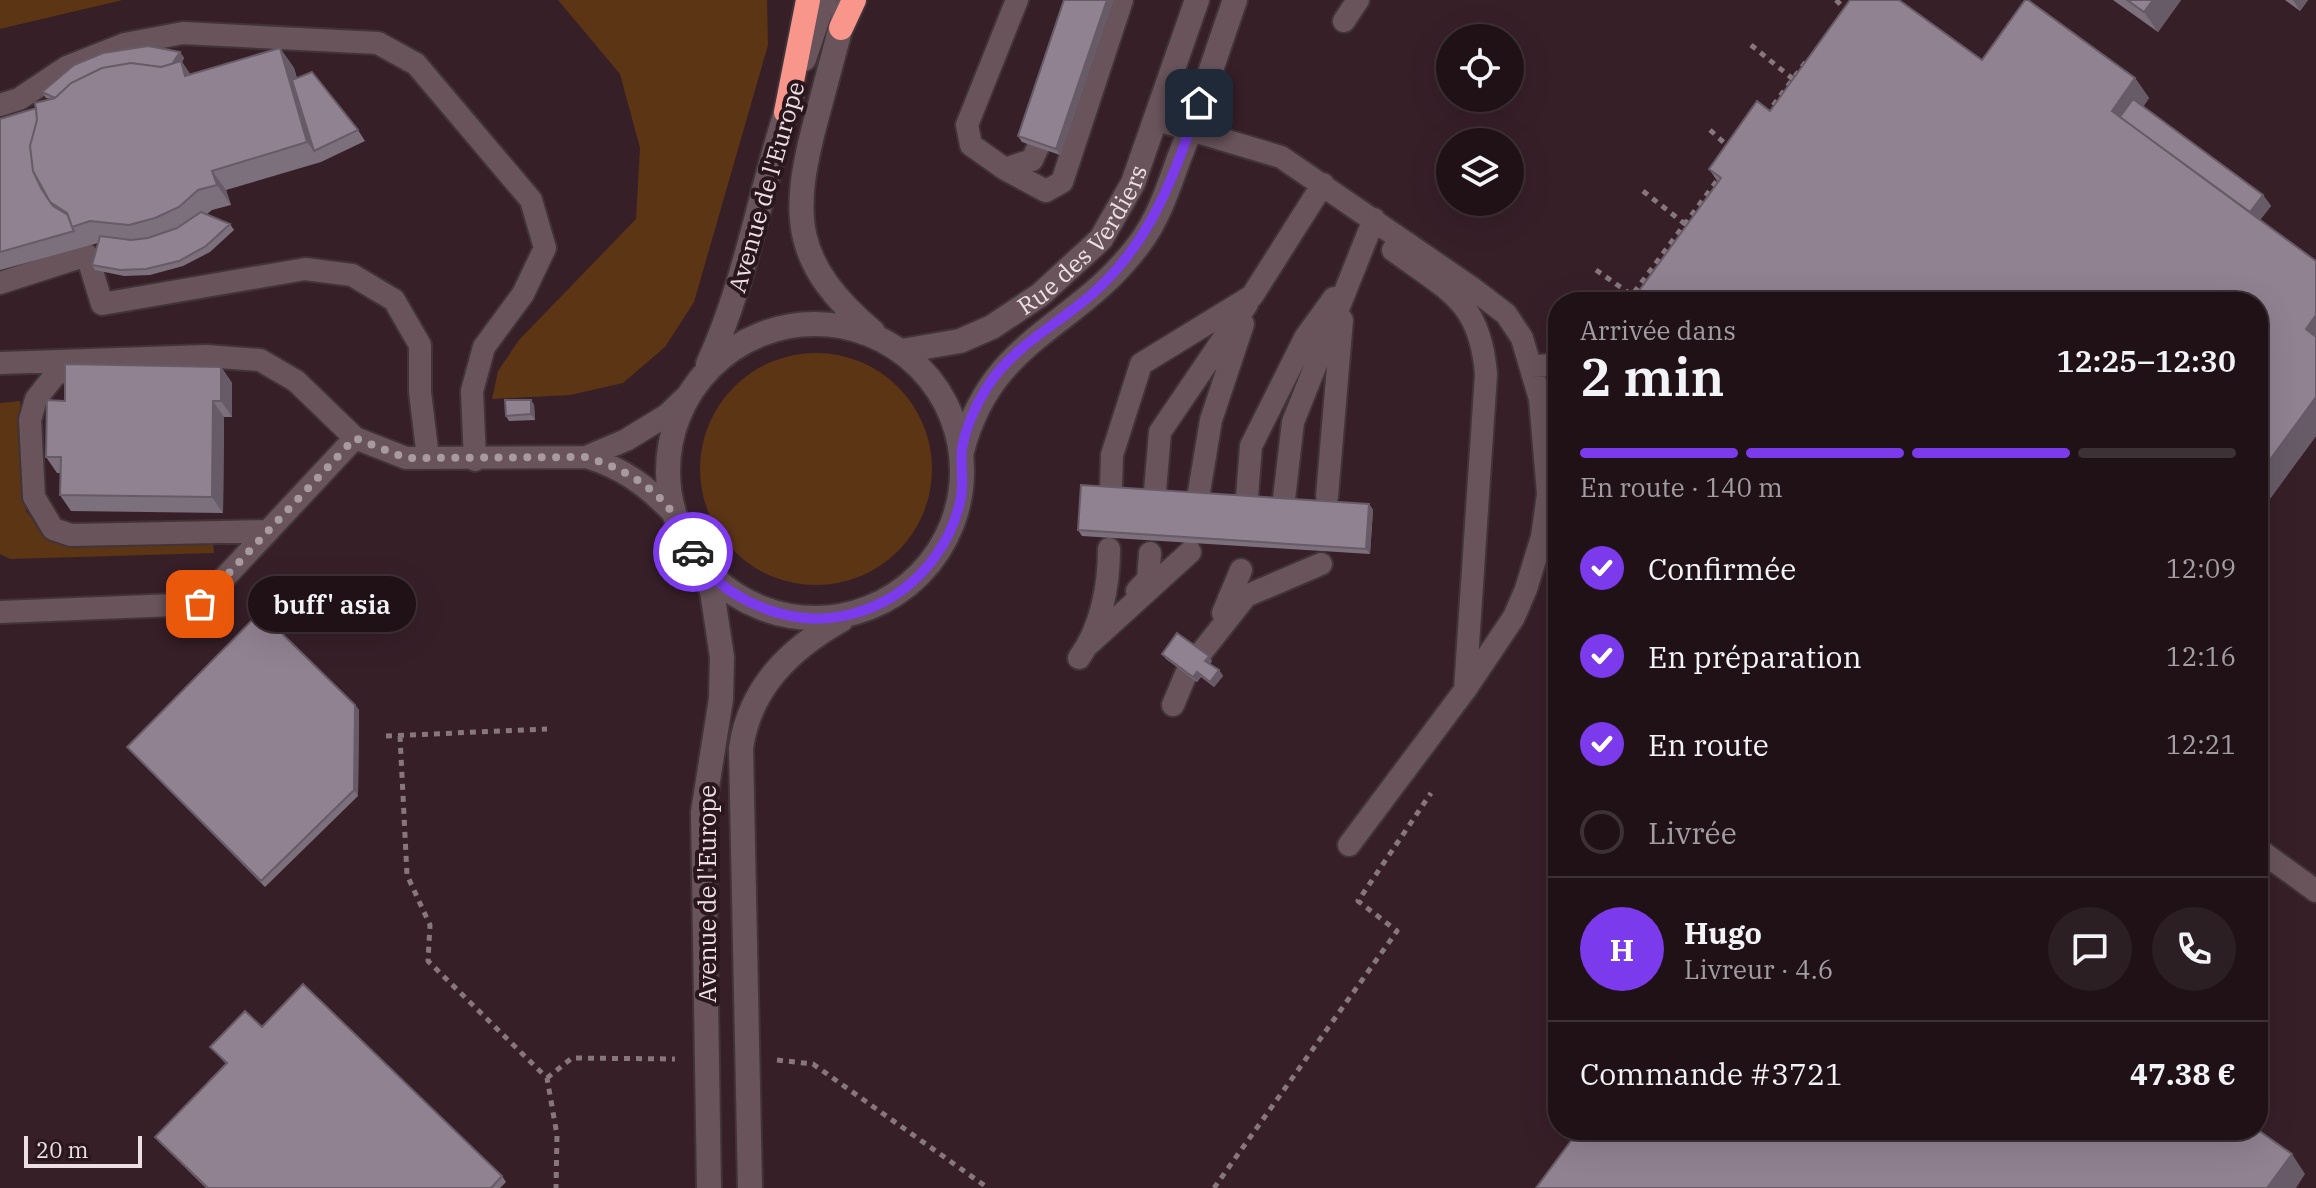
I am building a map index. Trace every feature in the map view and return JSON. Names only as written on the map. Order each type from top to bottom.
[{"type":"highway","points":[[786,112],[808,0]]},
{"type":"highway","points":[[841,28],[851,0]]},
{"type":"street","name":"Avenue de l'Europe","points":[[704,373],[725,326],[745,264],[786,112],[824,0]]},
{"type":"street","name":"Rue des Verdiers","points":[[892,345],[974,336],[1018,311],[1065,275],[1101,239],[1125,203],[1157,120],[1197,0]]},
{"type":"street","name":"Rue des Verdiers","points":[[962,451],[970,420],[1003,366],[1093,294],[1141,242],[1161,208],[1235,0]]},
{"type":"street","name":"Avenue de l'Europe","points":[[841,28],[804,166],[801,229],[808,250],[833,293],[935,385],[948,405],[962,451]]},
{"type":"street","points":[[674,514],[669,489],[671,440],[689,394],[704,373],[742,342],[788,326],[836,324],[892,345]]},
{"type":"street","points":[[696,558],[732,593],[754,605],[802,618],[852,614],[876,606],[906,587],[945,542],[961,498],[962,451]]},
{"type":"street","name":"Avenue de l'Europe","points":[[674,514],[712,591],[722,657],[721,699],[703,812],[709,1188]]},
{"type":"street","name":"Avenue de l'Europe","points":[[750,1188],[741,748],[744,730],[761,691],[790,655],[812,636],[852,614]]},
{"type":"lane","points":[[1017,0],[967,125],[971,145],[1005,169],[1046,191],[1062,182],[1122,0]]},
{"type":"lane","points":[[1344,21],[1358,0]]},
{"type":"lane","points":[[0,105],[19,99],[67,67],[125,44],[183,33],[378,43],[416,64],[531,200],[545,248],[523,294],[484,347],[472,391],[475,460]]},
{"type":"lane","points":[[1157,120],[1242,143],[1319,190],[1506,314],[1522,338],[1540,399],[1548,464],[1542,537],[1514,617],[1465,690],[1349,845]]},
{"type":"lane","points":[[1005,169],[1032,160],[1038,147]]},
{"type":"lane","points":[[1155,491],[1160,432],[1319,190]]},
{"type":"lane","points":[[1284,499],[1293,422],[1372,226]]},
{"type":"lane","points":[[1372,226],[1461,300],[1476,321],[1484,344],[1486,374],[1465,690]]},
{"type":"lane","points":[[0,283],[87,255],[102,304],[305,269],[352,275],[394,300],[420,345],[420,392],[428,458]]},
{"type":"lane","points":[[1247,497],[1251,446],[1305,338],[1354,271]]},
{"type":"lane","points":[[1111,488],[1112,455],[1141,364],[1252,296]]},
{"type":"lane","points":[[1198,498],[1211,420],[1252,296]]},
{"type":"lane","points":[[1327,496],[1343,299]]},
{"type":"lane","points":[[0,363],[206,356],[260,360],[296,381],[355,438],[406,458],[586,457],[615,465],[639,480],[674,514]]},
{"type":"lane","points":[[86,360],[55,375],[36,399],[30,420],[34,497],[53,529],[71,535],[268,531]]},
{"type":"lane","points":[[1531,366],[1548,365]]},
{"type":"lane","points":[[586,457],[626,440],[667,415],[689,394]]},
{"type":"lane","points":[[0,612],[200,604],[355,438]]},
{"type":"lane","points":[[1084,651],[1109,580],[1109,549]]},
{"type":"lane","points":[[1084,651],[1190,552]]},
{"type":"lane","points":[[1084,651],[1148,579],[1150,553]]},
{"type":"lane","points":[[1246,596],[1321,564]]},
{"type":"lane","points":[[1201,653],[1215,632],[1276,565]]},
{"type":"lane","points":[[1215,632],[1241,570]]},
{"type":"lane","points":[[1173,705],[1186,674]]},
{"type":"lane","points":[[2268,856],[2316,891]]},
{"type":"path","points":[[1836,0],[1845,9]]},
{"type":"path","points":[[1836,21],[1851,0]]},
{"type":"path","points":[[1751,45],[1793,79]]},
{"type":"path","points":[[1765,116],[1810,56]]},
{"type":"path","points":[[1710,130],[1737,154]]},
{"type":"path","points":[[1634,292],[1728,165]]},
{"type":"path","points":[[1643,191],[1685,224]]},
{"type":"path","points":[[1596,270],[1628,292]]},
{"type":"path","points":[[386,736],[547,729]]},
{"type":"path","points":[[400,736],[407,875],[430,925],[428,961],[547,1078],[557,1135],[556,1188]]},
{"type":"path","points":[[1214,1188],[1397,931],[1358,901],[1434,790]]},
{"type":"shaded area","points":[[0,0],[123,0],[0,29]]},
{"type":"shaded area","points":[[123,0],[2316,0],[2316,1188],[0,1188],[0,29]]},
{"type":"shaded area","points":[[558,0],[767,0],[768,45],[694,302],[665,347],[623,383],[570,395],[492,399],[498,371],[519,340],[636,219],[640,148],[620,74]]},
{"type":"shaded area","points":[[816,353],[839,355],[860,362],[881,372],[898,387],[913,404],[923,425],[930,446],[930,492],[923,513],[913,534],[898,551],[881,566],[860,576],[839,583],[816,585],[793,583],[772,576],[751,566],[734,551],[719,534],[709,513],[702,492],[700,469],[702,446],[709,425],[719,404],[734,387],[751,372],[772,362],[793,355]]},
{"type":"shaded area","points":[[20,401],[26,511],[49,540],[63,545],[213,541],[214,553],[10,559],[0,554],[0,403]]},
{"type":"building","points":[[1064,0],[1107,0],[1056,149],[1018,136]]},
{"type":"building","points":[[1850,0],[1899,0],[1982,60],[2028,0],[2135,78],[2112,111],[2316,261],[2316,315],[2306,329],[2316,337],[2316,397],[2268,462],[2268,292],[1638,292],[1721,178],[1709,169],[1757,101],[1770,111]]},
{"type":"building","points":[[2127,0],[2153,0],[2144,12]]},
{"type":"building","points":[[148,46],[180,52],[172,64],[161,67],[131,63],[102,68],[71,83],[55,98],[42,92],[74,65],[103,53]]},
{"type":"building","points":[[280,48],[307,142],[212,171],[217,185],[198,190],[179,207],[155,218],[129,225],[90,221],[72,227],[67,213],[50,202],[33,171],[30,146],[37,120],[35,103],[55,98],[71,83],[102,68],[131,63],[161,67],[181,61],[185,76]]},
{"type":"building","points":[[312,72],[358,130],[314,151],[292,80]]},
{"type":"building","points":[[2133,99],[2263,195],[2250,212],[2120,117]]},
{"type":"building","points":[[36,108],[37,120],[30,146],[33,171],[53,206],[68,215],[74,231],[0,252],[0,119]]},
{"type":"building","points":[[201,212],[230,224],[206,246],[179,261],[146,269],[120,270],[92,265],[100,236],[131,240],[148,238],[177,228]]},
{"type":"building","points":[[65,364],[221,367],[221,401],[213,401],[212,497],[60,495],[61,457],[46,457],[47,400],[65,401]]},
{"type":"building","points":[[505,400],[531,400],[531,414],[506,416]]},
{"type":"building","points":[[1081,485],[1369,504],[1366,549],[1078,530]]},
{"type":"building","points":[[260,612],[355,705],[354,790],[261,881],[127,747]]},
{"type":"building","points":[[1177,633],[1209,656],[1205,661],[1219,670],[1210,682],[1197,672],[1193,677],[1162,654]]},
{"type":"building","points":[[303,984],[502,1176],[491,1188],[208,1188],[155,1137],[227,1063],[210,1047],[245,1011],[262,1027]]},
{"type":"building","points":[[2268,1137],[2292,1154],[2267,1188],[1536,1188],[1572,1140],[2268,1140]]},
{"type":"way so far","points":[[200,604],[355,438],[406,458],[586,457],[615,465],[639,480],[674,514],[693,552]]},
{"type":"place","name":"buff' asia","points":[[200,604]]},
{"type":"route","points":[[693,552],[713,577],[732,593],[754,605],[802,618],[852,614],[876,606],[915,580],[945,542],[954,521],[961,498],[962,451],[970,420],[992,380],[1019,350],[1093,294],[1141,242],[1161,208],[1199,103]]}]
